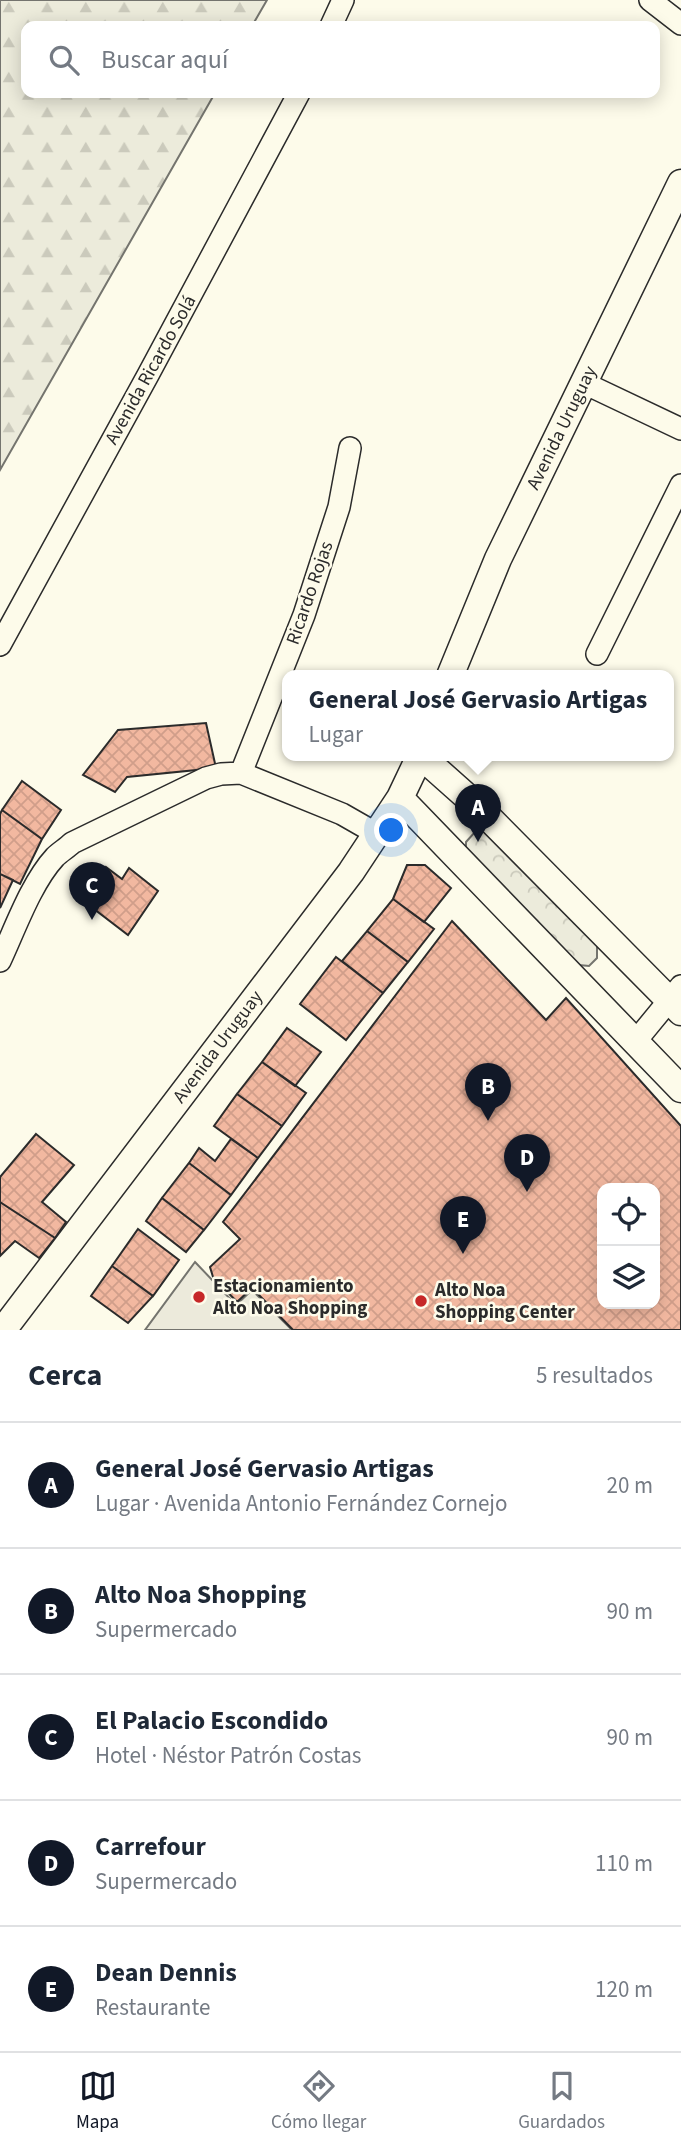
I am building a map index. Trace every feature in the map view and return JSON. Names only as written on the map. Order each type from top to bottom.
[{"type":"street","points":[[333,21],[343,0]]},
{"type":"street","points":[[650,0],[681,24]]},
{"type":"street","name":"Avenida Ricardo Solá","points":[[0,645],[296,98]]},
{"type":"street","name":"Avenida Uruguay","points":[[452,670],[498,559],[681,183]]},
{"type":"street","points":[[584,383],[681,429]]},
{"type":"street","name":"Ricardo Rojas","points":[[282,670],[304,615],[339,507],[350,448]]},
{"type":"street","points":[[597,654],[681,485]]},
{"type":"street","name":"Ricardo Rojas","points":[[241,773],[282,670]]},
{"type":"street","name":"Avenida Uruguay","points":[[3,1330],[351,872],[400,798],[418,761]]},
{"type":"street","points":[[426,761],[475,804],[677,1000],[635,1042]]},
{"type":"street","points":[[0,961],[32,892],[55,857],[72,843],[206,778],[241,773],[342,814],[377,834]]},
{"type":"street","points":[[400,798],[681,1089]]},
{"type":"green space","points":[[0,0],[267,0],[255,21],[21,21],[21,98],[212,98],[0,470]]},
{"type":"green space","points":[[485,829],[597,945],[597,958],[589,966],[579,965],[466,851],[466,842],[474,833]]},
{"type":"shaded area","name":"Estacionamiento Alto Noa Shopping","points":[[195,1262],[236,1305],[252,1290],[292,1330],[145,1330]]},
{"type":"building","points":[[206,723],[216,768],[127,777],[115,792],[83,775],[118,730]]},
{"type":"building","points":[[22,781],[61,810],[42,839],[2,810]]},
{"type":"building","points":[[2,810],[42,839],[20,884],[0,874]]},
{"type":"building","points":[[407,865],[425,865],[451,888],[424,922],[393,899]]},
{"type":"building","points":[[106,867],[122,879],[129,868],[158,891],[128,935],[81,899]]},
{"type":"building","points":[[0,874],[13,880],[0,908]]},
{"type":"building","points":[[393,899],[434,929],[408,962],[367,931]]},
{"type":"building","points":[[452,921],[546,1020],[566,998],[681,1126],[681,1330],[293,1330],[252,1288],[237,1302],[213,1277],[210,1267],[240,1239],[223,1222]]},
{"type":"building","points":[[367,931],[408,962],[383,993],[342,961]]},
{"type":"building","points":[[336,957],[383,993],[346,1040],[300,1004]]},
{"type":"building","points":[[287,1028],[321,1052],[295,1086],[262,1062]]},
{"type":"building","points":[[262,1062],[306,1093],[282,1126],[237,1094]]},
{"type":"building","points":[[237,1094],[282,1126],[258,1158],[214,1126]]},
{"type":"building","points":[[36,1134],[74,1165],[42,1202],[66,1222],[55,1238],[0,1202],[0,1177]]},
{"type":"building","points":[[231,1139],[258,1158],[231,1195],[189,1163],[199,1148],[215,1161]]},
{"type":"building","points":[[189,1163],[231,1195],[204,1230],[162,1198]]},
{"type":"building","points":[[162,1198],[204,1230],[186,1252],[146,1221]]},
{"type":"building","points":[[0,1202],[55,1238],[39,1258],[15,1241],[0,1256]]},
{"type":"building","points":[[138,1229],[179,1260],[153,1296],[112,1266]]},
{"type":"building","points":[[112,1266],[153,1296],[128,1323],[91,1296]]},
{"type":"place","name":"General José Gervasio Artigas","points":[[478,842]]},
{"type":"place","name":"El Palacio Escondido","points":[[92,920]]},
{"type":"place","name":"Alto Noa Shopping","points":[[488,1121]]},
{"type":"place","name":"Carrefour","points":[[527,1192]]},
{"type":"place","name":"Dean Dennis","points":[[463,1254]]},
{"type":"place","name":"Estacionamiento Alto Noa Shopping","points":[[199,1297]]},
{"type":"place","name":"Alto Noa Shopping Center","points":[[421,1301]]}]
